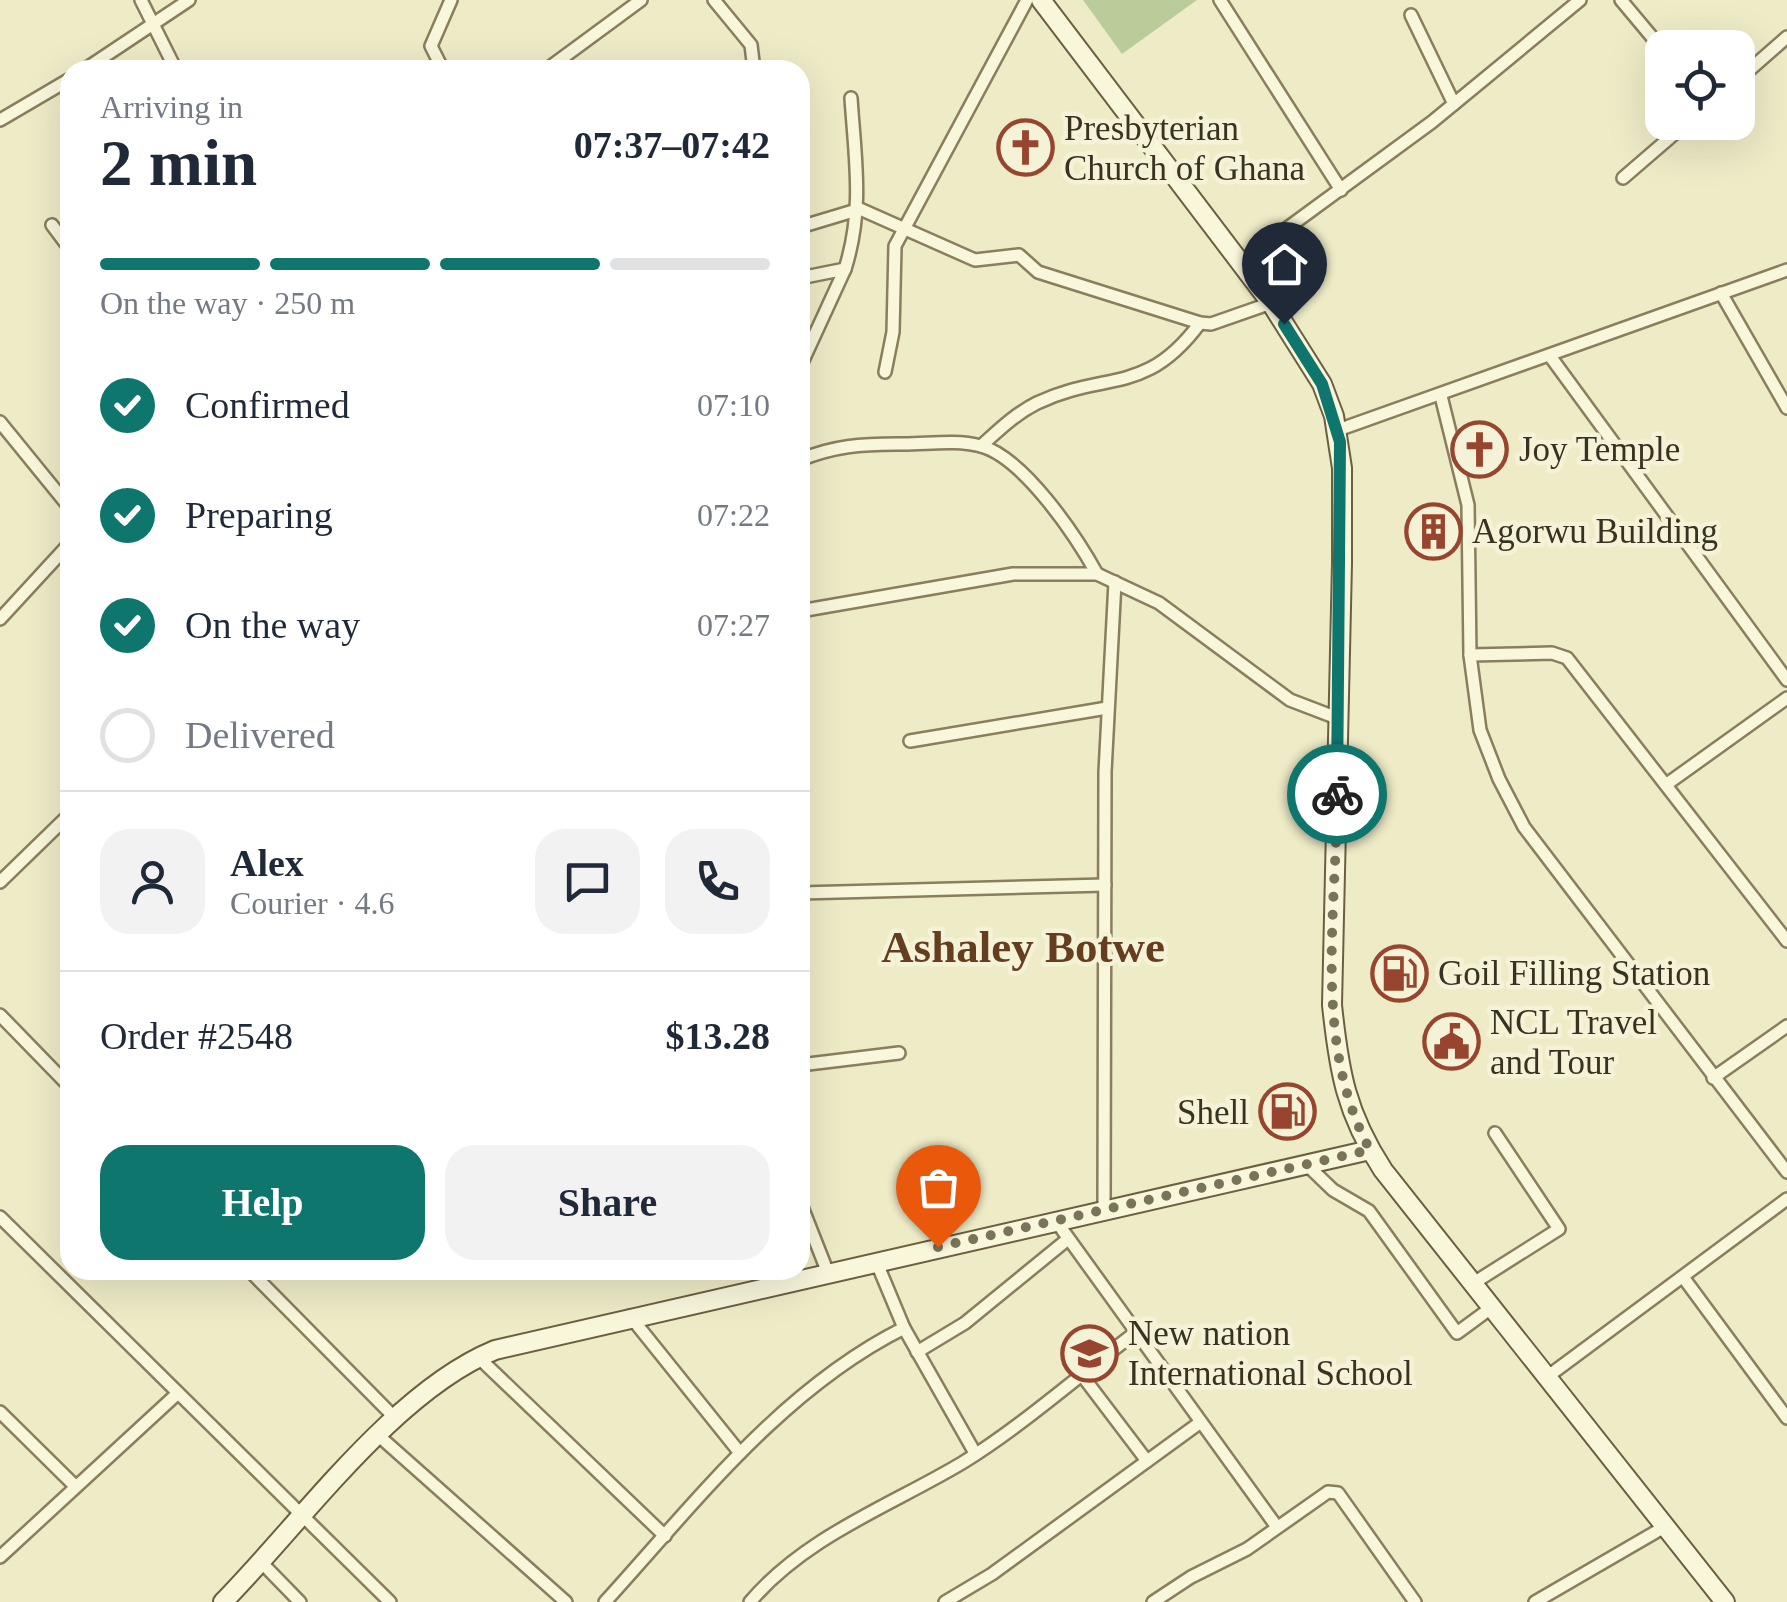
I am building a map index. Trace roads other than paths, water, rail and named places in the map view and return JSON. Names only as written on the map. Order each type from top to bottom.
[{"type":"main road","points":[[1041,0],[1271,303],[1322,384],[1338,430],[1342,563],[1332,1005],[1343,1091],[1370,1150],[1725,1602]]},
{"type":"main road","points":[[810,1277],[1370,1150]]},
{"type":"main road","points":[[222,1602],[396,1418],[437,1382],[478,1357],[630,1316],[796,1280]]},
{"type":"street","points":[[140,0],[171,60]]},
{"type":"street","points":[[99,60],[189,0]]},
{"type":"street","points":[[438,60],[431,46],[452,0]]},
{"type":"street","points":[[560,60],[641,0]]},
{"type":"street","points":[[714,0],[751,45],[753,60]]},
{"type":"street","points":[[885,372],[893,332],[896,246],[1026,0]]},
{"type":"street","points":[[1220,0],[1341,190]]},
{"type":"street","points":[[1241,262],[1454,104],[1580,0]]},
{"type":"street","points":[[1621,0],[1646,30]]},
{"type":"street","points":[[1411,15],[1454,104]]},
{"type":"street","points":[[1755,67],[1785,44]]},
{"type":"street","points":[[0,120],[60,85]]},
{"type":"street","points":[[810,345],[845,269],[860,209],[851,98]]},
{"type":"street","points":[[1623,178],[1667,140]]},
{"type":"street","points":[[810,224],[860,209],[906,226],[975,260],[1019,256],[1038,272],[1200,323],[1211,324],[1271,303]]},
{"type":"street","points":[[52,225],[60,236]]},
{"type":"street","points":[[810,276],[845,269]]},
{"type":"street","points":[[1338,430],[1787,270]]},
{"type":"street","points":[[1721,293],[1787,408]]},
{"type":"street","points":[[981,446],[1012,418],[1040,402],[1164,363],[1200,323]]},
{"type":"street","points":[[1550,356],[1787,680]]},
{"type":"street","points":[[1441,396],[1468,506],[1470,655],[1480,730],[1498,779],[1524,828],[1787,1172]]},
{"type":"street","points":[[0,422],[60,496]]},
{"type":"street","points":[[810,457],[847,446],[918,440],[981,446],[1008,460],[1076,536],[1098,574]]},
{"type":"street","points":[[0,619],[60,554]]},
{"type":"street","points":[[810,609],[1013,574],[1098,574],[1159,603],[1290,700],[1337,718]]},
{"type":"street","points":[[1104,1211],[1107,708],[1115,582]]},
{"type":"street","points":[[1470,655],[1552,653],[1568,658],[1787,941]]},
{"type":"street","points":[[1667,784],[1787,698]]},
{"type":"street","points":[[910,741],[1107,708]]},
{"type":"street","points":[[0,882],[60,824]]},
{"type":"street","points":[[810,893],[1104,884]]},
{"type":"street","points":[[0,1015],[60,1076]]},
{"type":"street","points":[[1713,1078],[1787,1026]]},
{"type":"street","points":[[810,1064],[898,1053]]},
{"type":"street","points":[[1472,1284],[1559,1229],[1495,1134]]},
{"type":"street","points":[[1306,1164],[1332,1190],[1369,1211],[1456,1333],[1491,1308]]},
{"type":"street","points":[[1546,1377],[1787,1198]]},
{"type":"street","points":[[0,1216],[60,1276]]},
{"type":"street","points":[[1056,1222],[1198,1424],[1277,1528]]},
{"type":"street","points":[[810,1227],[828,1273]]},
{"type":"street","points":[[916,1352],[965,1323],[1068,1239]]},
{"type":"street","points":[[876,1261],[916,1352],[975,1453]]},
{"type":"street","points":[[1683,1277],[1787,1418]]},
{"type":"street","points":[[64,1280],[390,1602]]},
{"type":"street","points":[[259,1280],[396,1418]]},
{"type":"street","points":[[630,1316],[740,1453]]},
{"type":"street","points":[[605,1602],[740,1453],[843,1361],[904,1328]]},
{"type":"street","points":[[750,1602],[805,1552],[975,1453],[1135,1334]]},
{"type":"street","points":[[478,1357],[665,1536]]},
{"type":"street","points":[[1080,1374],[1147,1461]]},
{"type":"street","points":[[0,1557],[178,1393]]},
{"type":"street","points":[[0,1412],[74,1485]]},
{"type":"street","points":[[945,1602],[992,1574],[1198,1424]]},
{"type":"street","points":[[379,1436],[566,1602]]},
{"type":"street","points":[[1153,1602],[1277,1528],[1328,1492],[1338,1493],[1415,1602]]},
{"type":"street","points":[[1535,1602],[1666,1526]]},
{"type":"street","points":[[262,1563],[300,1602]]},
{"type":"place","name":"Presbyterian Church of Ghana","points":[[1025,148]]},
{"type":"place","name":"Joy Temple","points":[[1480,449]]},
{"type":"place","name":"Agorwu Building","points":[[1433,531]]},
{"type":"place","name":"Goil Filling Station","points":[[1399,973]]},
{"type":"place","name":"NCL Travel and Tour","points":[[1451,1042]]},
{"type":"place","name":"Shell","points":[[1288,1112]]},
{"type":"place","name":"New nation International School","points":[[1089,1353]]},
{"type":"district","name":"Ashaley Botwe","points":[[1023,946]]}]
